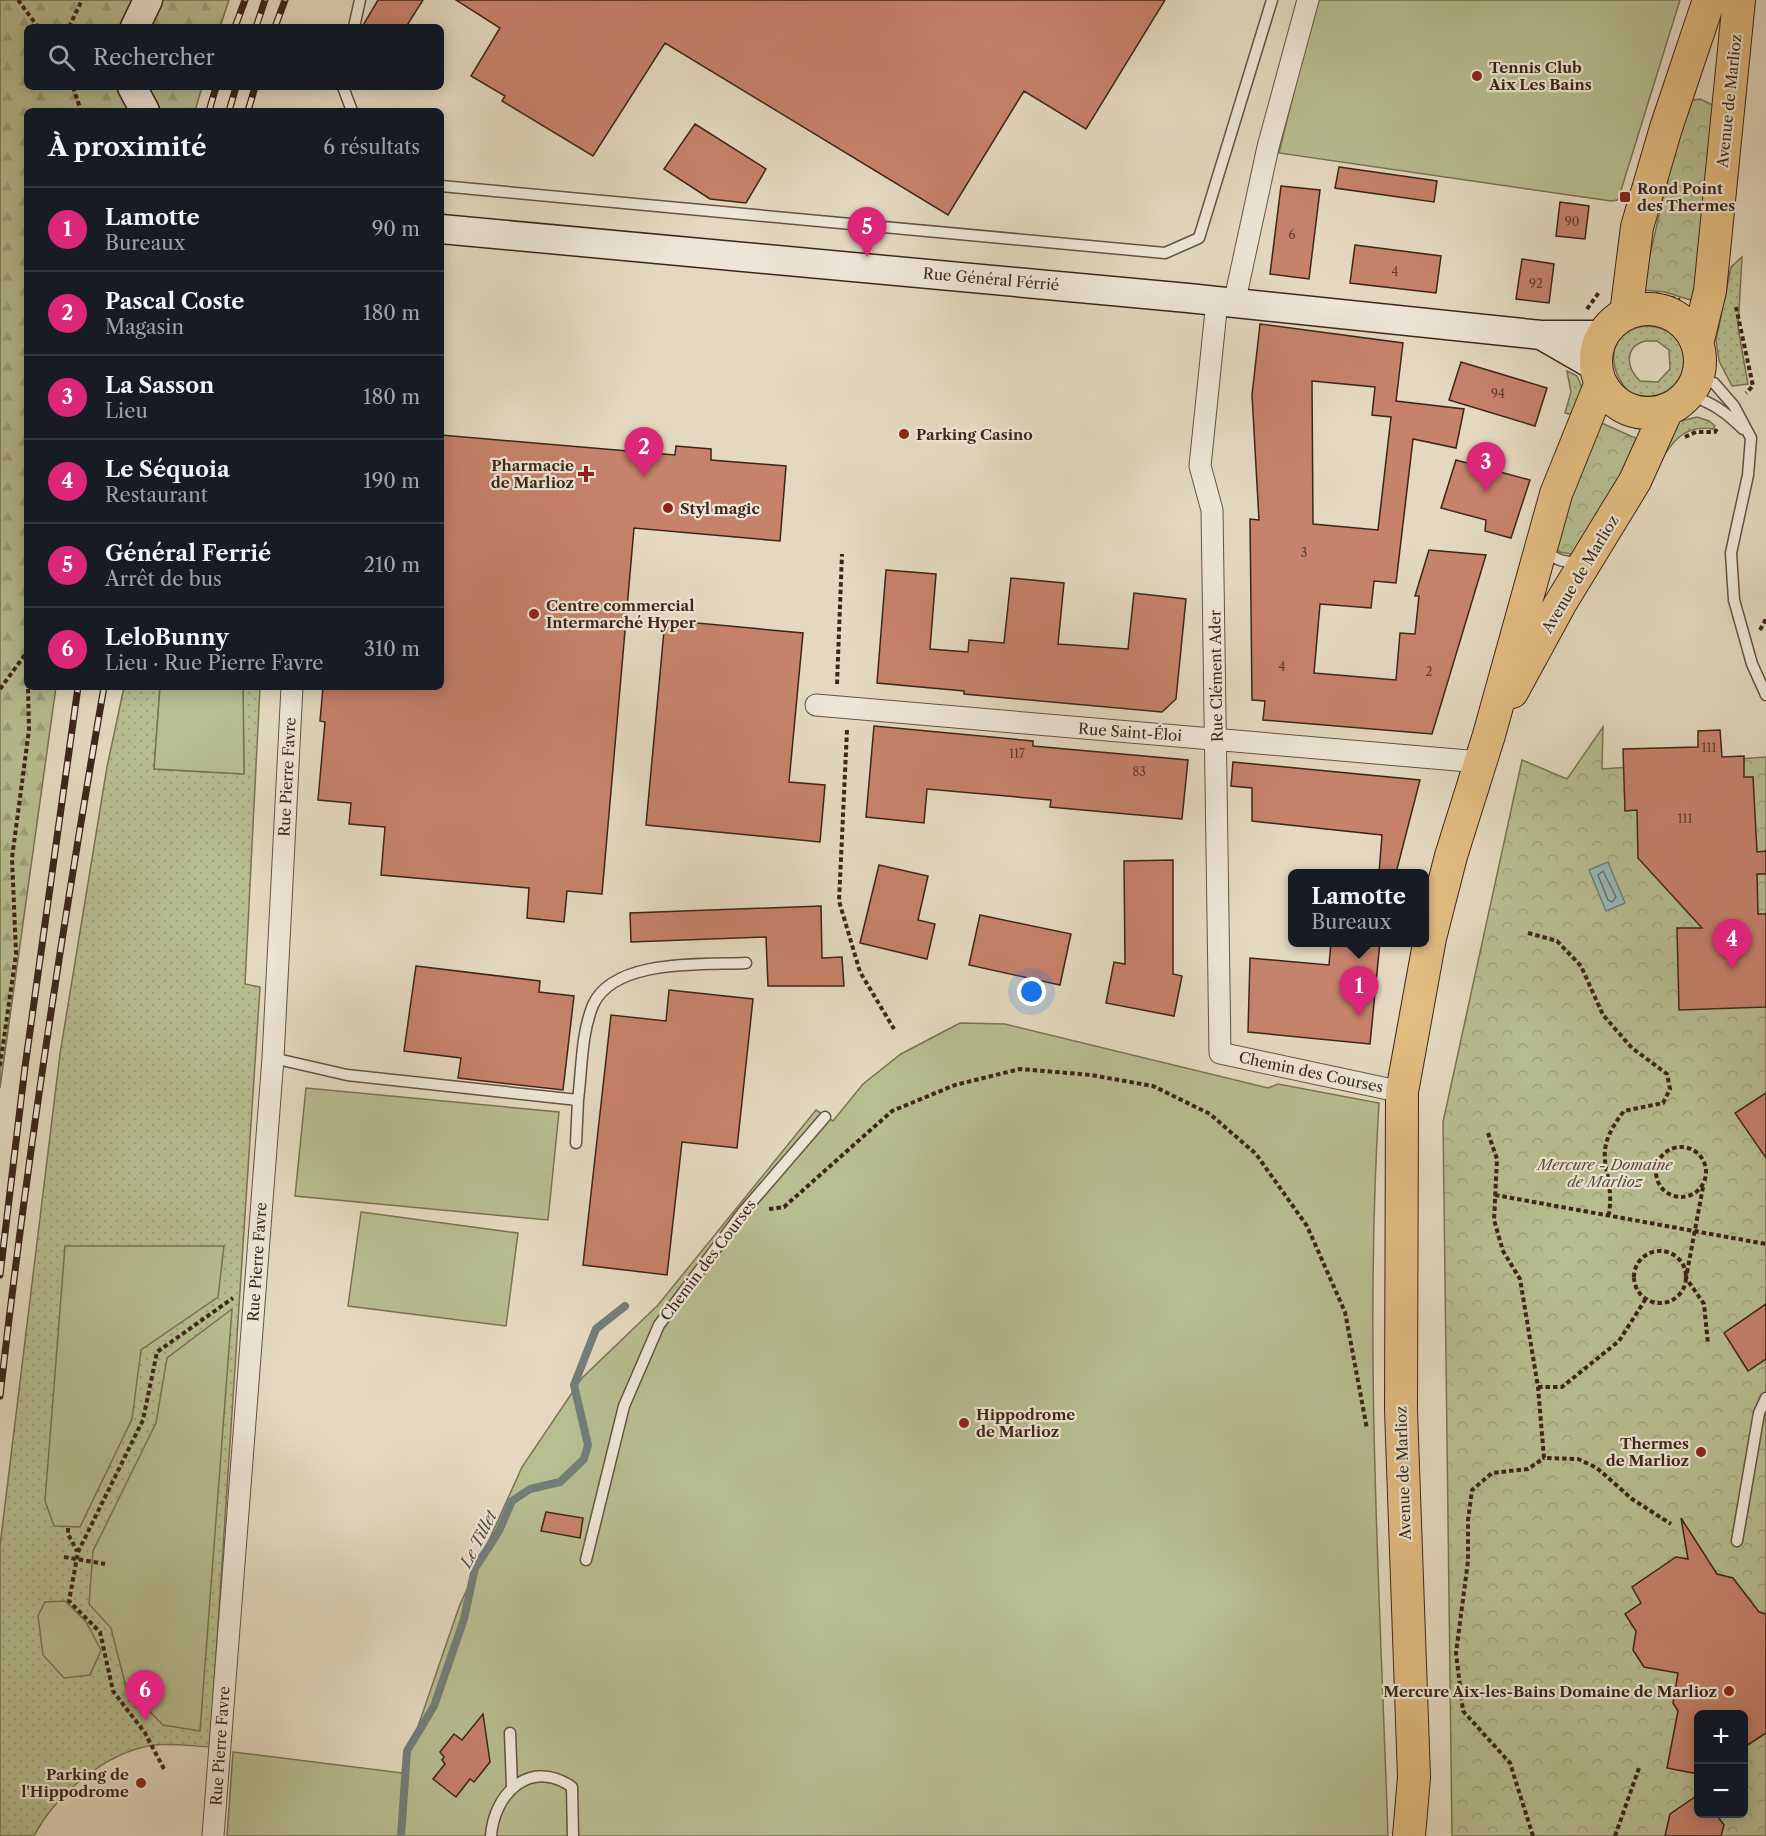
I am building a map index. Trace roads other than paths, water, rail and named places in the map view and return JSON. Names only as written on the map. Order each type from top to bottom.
[{"type":"main road","points":[[136,24],[148,0]]},
{"type":"main road","points":[[1626,314],[1637,227],[1666,128],[1709,0]]},
{"type":"main road","name":"Avenue de Marlioz","points":[[1697,344],[1699,298],[1739,0]]},
{"type":"main road","points":[[134,90],[143,108]]},
{"type":"main road","name":"Rue Général Férrié","points":[[444,229],[1541,335],[1602,335]]},
{"type":"main road","points":[[1642,309],[1660,310],[1676,317],[1689,328],[1697,344],[1701,362],[1684,395],[1652,414],[1636,413],[1616,402],[1598,375],[1598,345],[1602,335],[1616,320],[1626,314],[1642,309]]},
{"type":"main road","name":"Rue Général Férrié","points":[[1541,335],[1598,375]]},
{"type":"main road","name":"Avenue de Marlioz","points":[[1429,944],[1541,544],[1598,375]]},
{"type":"main road","name":"Avenue de Marlioz","points":[[1484,749],[1560,604],[1684,395]]},
{"type":"main road","name":"Avenue de Marlioz","points":[[1424,1836],[1414,1777],[1401,1410],[1401,1170],[1402,1092],[1428,947]]},
{"type":"main road","name":"Avenue de Marlioz","points":[[1401,1170],[1414,1082],[1413,1040]]},
{"type":"main road","name":"Avenue de Marlioz","points":[[1408,1836],[1414,1777]]},
{"type":"street","name":"Rue Clément Ader","points":[[1220,1053],[1212,510],[1200,466],[1226,303],[1308,0]]},
{"type":"street","name":"Rue Pierre Favre","points":[[213,1836],[273,1058],[292,690]]},
{"type":"street","name":"Rue Saint-Éloi","points":[[816,705],[848,710],[1217,739],[1484,749]]},
{"type":"street","name":"Chemin des Courses","points":[[1220,1053],[1402,1092]]},
{"type":"lane","points":[[355,24],[360,0]]},
{"type":"lane","points":[[444,186],[1165,253],[1198,238],[1272,0]]},
{"type":"lane","points":[[344,90],[351,108]]},
{"type":"lane","points":[[1684,395],[1714,383],[1734,406],[1751,438],[1748,475],[1731,553],[1734,600],[1752,664],[1766,695]]},
{"type":"lane","points":[[1684,395],[1708,401],[1728,414],[1751,438]]},
{"type":"lane","points":[[1541,544],[1552,557],[1567,562],[1587,562]]},
{"type":"lane","points":[[576,1143],[578,1100],[588,1020],[594,1002],[621,978],[642,970],[672,966],[746,963]]},
{"type":"lane","points":[[273,1058],[347,1075],[578,1100]]},
{"type":"lane","name":"Chemin des Courses","points":[[586,1560],[624,1406],[659,1325],[743,1212],[825,1117]]},
{"type":"lane","points":[[1737,1541],[1759,1413],[1766,1398]]},
{"type":"lane","points":[[491,1836],[492,1819],[512,1786],[510,1733]]},
{"type":"lane","points":[[512,1786],[538,1776],[558,1777],[572,1787],[573,1836]]},
{"type":"water","points":[[1608,862],[1625,903],[1606,911],[1589,870]]},
{"type":"waterway","name":"Le Tillet","points":[[401,1836],[407,1751],[434,1706],[464,1619],[475,1568],[499,1531],[512,1501],[530,1489],[560,1482],[584,1459],[588,1445],[574,1385],[596,1329],[625,1306]]},
{"type":"railway","points":[[236,24],[245,0]]},
{"type":"railway","points":[[257,24],[265,0]]},
{"type":"railway","points":[[276,24],[285,0]]},
{"type":"railway","points":[[210,108],[215,90]]},
{"type":"railway","points":[[230,108],[235,90]]},
{"type":"railway","points":[[249,108],[254,90]]},
{"type":"railway","points":[[0,1275],[25,1067],[78,690]]},
{"type":"railway","points":[[0,1396],[47,1040],[103,690]]},
{"type":"place","name":"Tennis Club Aix Les Bains","points":[[1477,76]]},
{"type":"place","name":"Rond Point des Thermes","points":[[1625,197]]},
{"type":"place","name":"Général Ferrié","points":[[867,257]]},
{"type":"place","name":"Parking Casino","points":[[904,434]]},
{"type":"place","name":"Pharmacie de Marlioz","points":[[586,474]]},
{"type":"place","name":"Pascal Coste","points":[[644,477]]},
{"type":"place","name":"La Sasson","points":[[1486,492]]},
{"type":"place","name":"Styl magic","points":[[668,508]]},
{"type":"place","name":"Centre commercial Intermarché Hyper","points":[[534,614]]},
{"type":"place","name":"Le Séquoia","points":[[1732,969]]},
{"type":"place","name":"Lamotte","points":[[1359,1016]]},
{"type":"place","name":"Hippodrome de Marlioz","points":[[964,1423]]},
{"type":"place","name":"Thermes de Marlioz","points":[[1701,1452]]},
{"type":"place","name":"Mercure Aix-les-Bains Domaine de Marlioz","points":[[1729,1691]]},
{"type":"place","name":"LeloBunny","points":[[145,1720]]},
{"type":"place","name":"Parking de l'Hippodrome","points":[[141,1783]]},
{"type":"park label","name":"Mercure - Domaine de Marlioz","points":[[1605,1172]]}]
